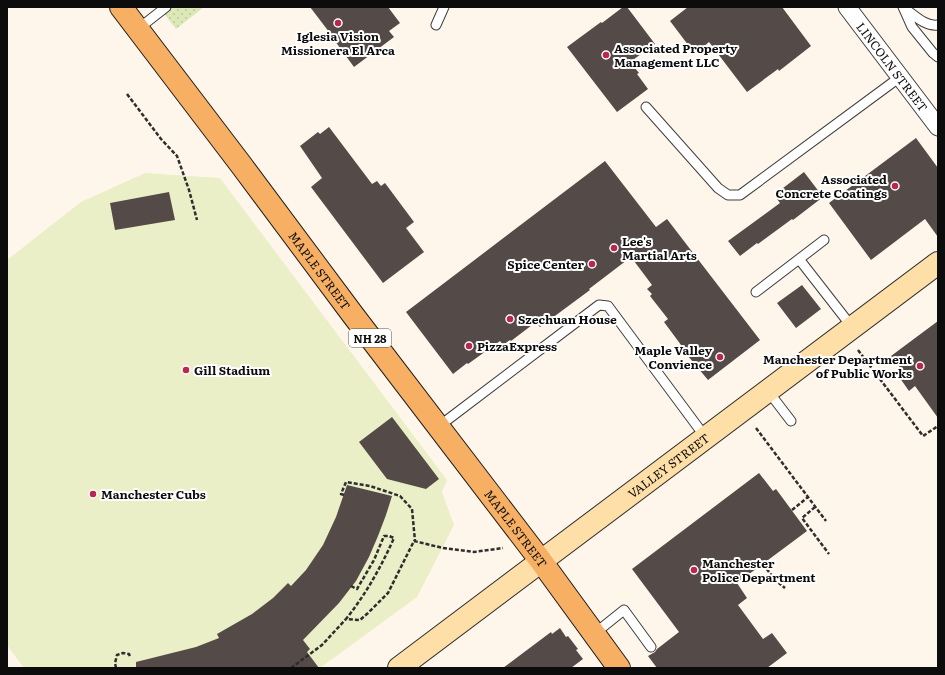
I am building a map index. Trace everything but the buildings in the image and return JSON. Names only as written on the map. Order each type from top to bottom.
[{"type":"main road","name":"MAPLE STREET","points":[[121,7],[541,561],[619,668]]},
{"type":"main road","name":"VALLEY STREET","points":[[400,668],[938,263]]},
{"type":"street","name":"LINCOLN STREET","points":[[847,7],[938,127]]},
{"type":"lane","points":[[138,28],[166,7]]},
{"type":"lane","points":[[436,24],[444,7]]},
{"type":"lane","points":[[903,7],[923,22],[934,26],[938,25]]},
{"type":"lane","points":[[903,7],[912,27],[938,57]]},
{"type":"lane","points":[[646,107],[718,188],[728,195],[740,195],[900,77]]},
{"type":"lane","points":[[756,292],[824,240]]},
{"type":"lane","points":[[799,259],[852,327]]},
{"type":"lane","points":[[438,427],[599,306],[608,306],[706,438]]},
{"type":"lane","points":[[768,391],[792,421]]},
{"type":"lane","points":[[594,634],[624,610],[651,647]]},
{"type":"path","points":[[127,94],[161,139],[177,156],[189,190],[197,220]]},
{"type":"path","points":[[858,350],[923,436],[938,426]]},
{"type":"path","points":[[755,427],[826,521]]},
{"type":"path","points":[[344,494],[341,494],[346,482],[370,486],[400,496],[412,509],[415,541],[388,594],[360,620],[346,619]]},
{"type":"path","points":[[792,510],[808,497]]},
{"type":"path","points":[[815,506],[802,518],[829,554]]},
{"type":"path","points":[[291,668],[322,645],[346,619],[358,603],[383,561],[394,538],[384,536],[374,560],[358,589],[351,586]]},
{"type":"path","points":[[415,541],[442,548],[474,552],[508,547]]},
{"type":"path","points":[[763,564],[775,580],[785,588]]},
{"type":"path","points":[[116,668],[115,663],[117,655],[123,653],[129,654],[130,657]]},
{"type":"green space","points":[[159,7],[204,7],[176,29]]},
{"type":"green space","name":"Gill Stadium","points":[[145,173],[220,178],[447,480],[442,492],[454,525],[417,597],[320,668],[24,668],[7,645],[7,260],[81,202]]},
{"type":"place","name":"Iglesia Vision Missionera El Arca","points":[[338,23]]},
{"type":"place","name":"Associated Property Management LLC","points":[[606,55]]},
{"type":"place","name":"Associated Concrete Coatings","points":[[895,186]]},
{"type":"place","name":"Lee's Martial Arts","points":[[614,248]]},
{"type":"place","name":"Spice Center","points":[[592,264]]},
{"type":"place","name":"Szechuan House","points":[[510,319]]},
{"type":"place","name":"PizzaExpress","points":[[469,346]]},
{"type":"place","name":"Maple Valley Convience","points":[[720,357]]},
{"type":"place","name":"Manchester Department of Public Works","points":[[920,366]]},
{"type":"place","name":"Gill Stadium","points":[[186,370]]},
{"type":"place","name":"Manchester Cubs","points":[[93,494]]},
{"type":"place","name":"Manchester Police Department","points":[[694,570]]}]
